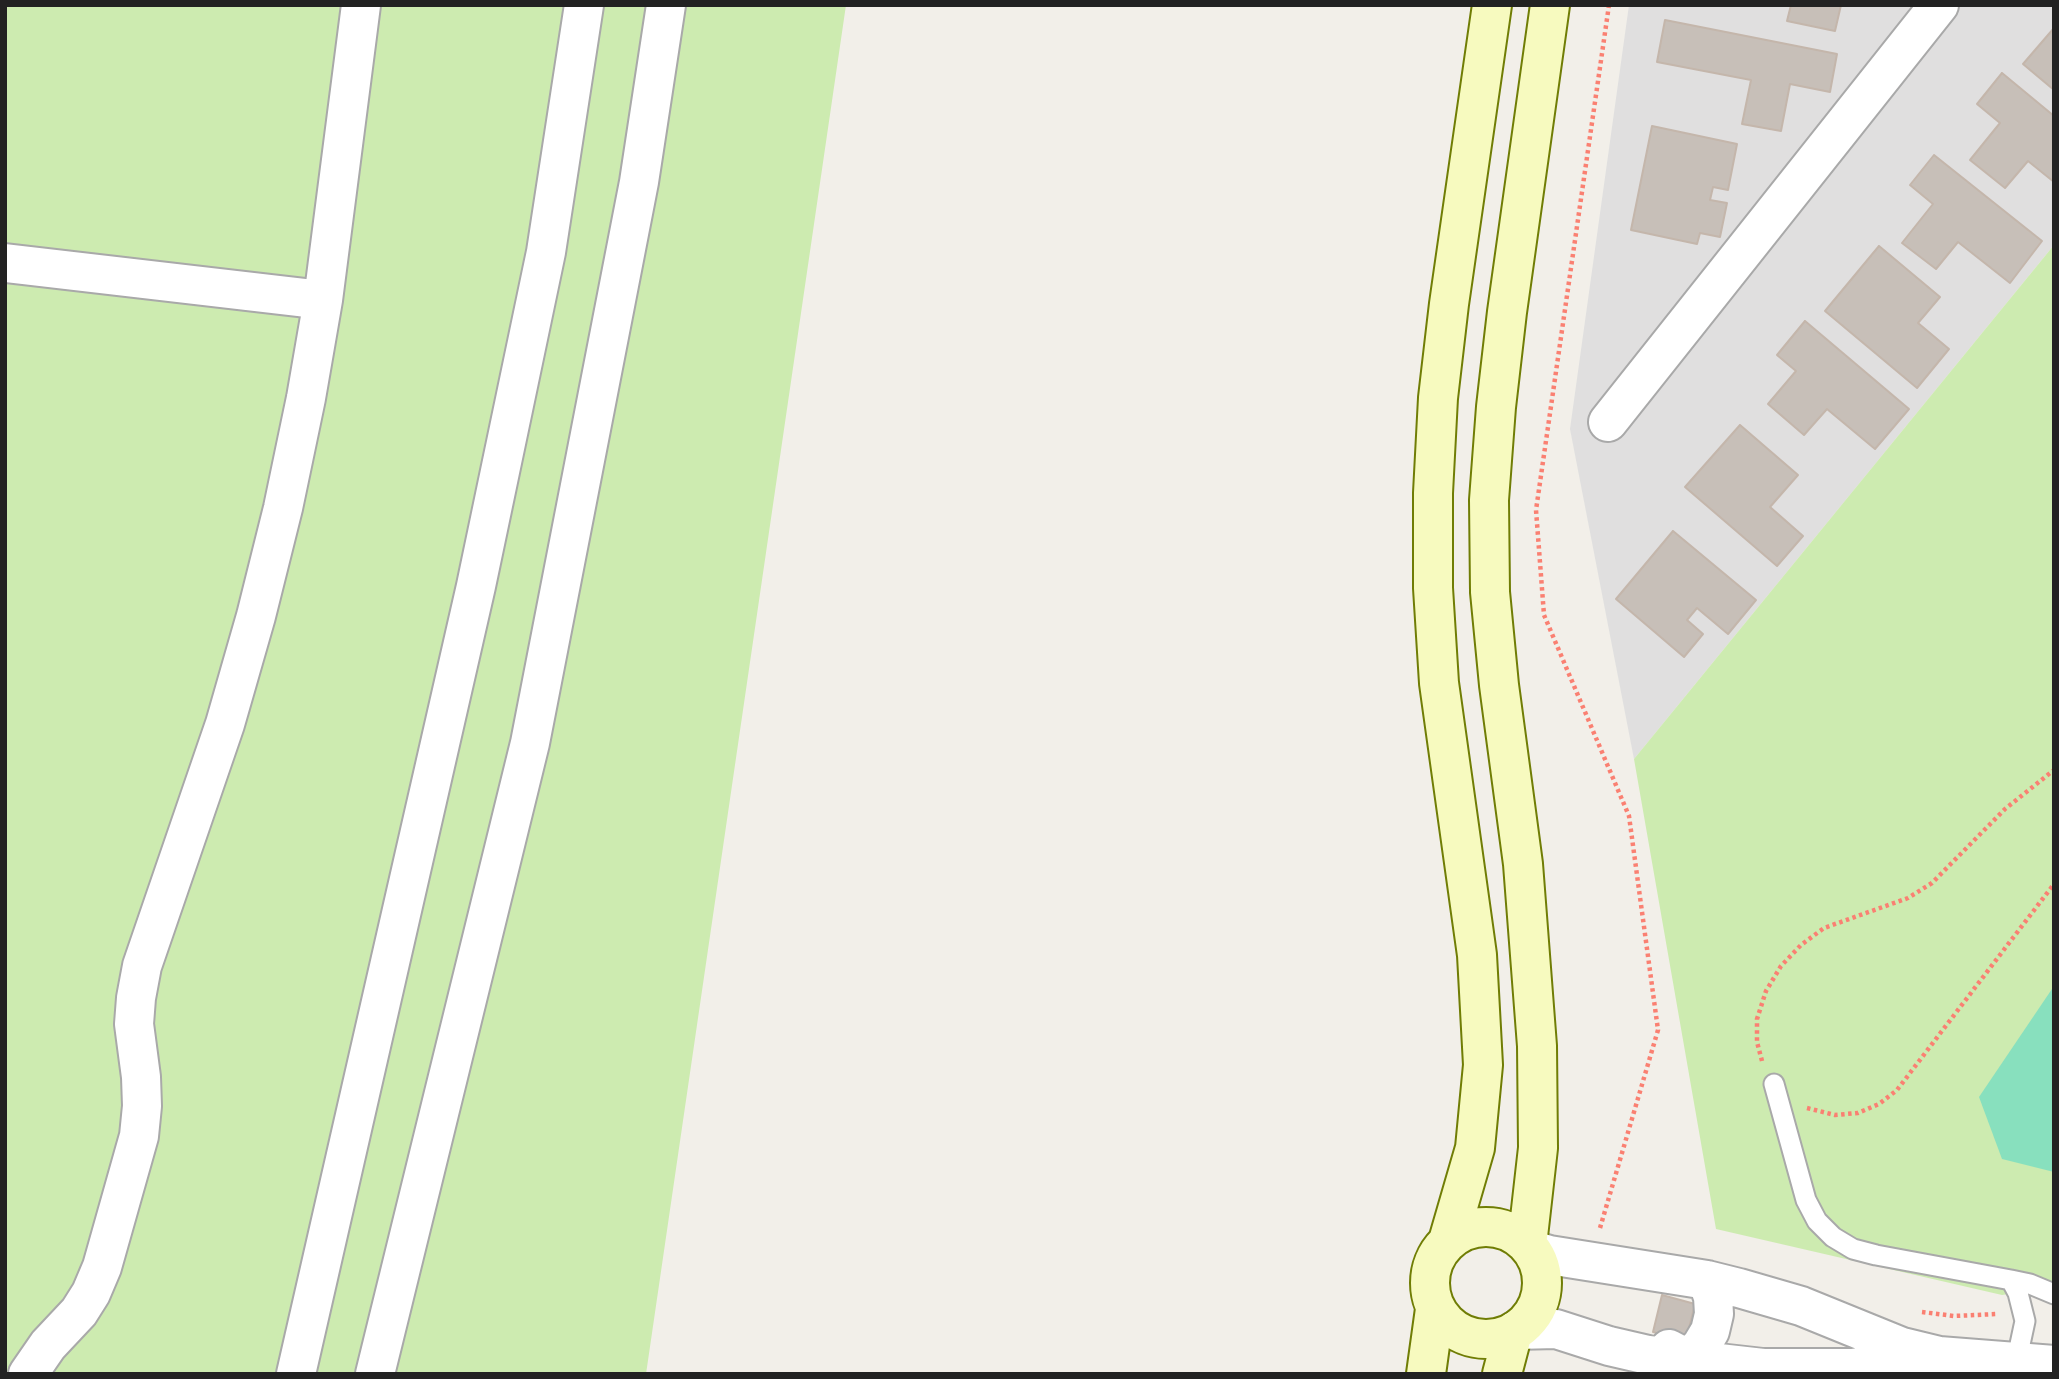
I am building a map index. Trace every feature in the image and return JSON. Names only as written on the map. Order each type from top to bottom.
[{"type":"street","points":[[27,1374],[48,1345],[79,1312],[90,1293],[102,1267],[139,1136],[142,1106],[134,1024],[142,966],[225,724],[256,616],[293,459],[323,300],[361,5]]},
{"type":"street","points":[[296,1374],[476,586],[546,251],[583,5]]},
{"type":"street","points":[[375,1374],[530,743],[639,182],[666,5]]},
{"type":"street","points":[[1448,1241],[1475,1148],[1483,1065],[1477,955],[1439,683],[1433,588],[1433,493],[1438,398],[1449,303],[1492,5]]},
{"type":"street","points":[[1550,5],[1507,312],[1489,500],[1490,593],[1499,685],[1523,864],[1537,1046],[1538,1148],[1530,1247],[1541,1274],[1540,1300],[1527,1322],[1500,1338],[1469,1337],[1450,1326],[1435,1309],[1430,1295],[1431,1266],[1438,1252],[1459,1233],[1473,1227],[1488,1226],[1516,1235],[1530,1247],[1549,1255],[1707,1280],[1791,1303],[1902,1347],[1939,1356],[2054,1365]]},
{"type":"street","points":[[1608,422],[1939,5]]},
{"type":"street","points":[[5,264],[323,300]]},
{"type":"street","points":[[1688,1359],[1705,1339],[1714,1314],[1713,1297],[1707,1280]]},
{"type":"street","points":[[1426,1374],[1435,1309]]},
{"type":"street","points":[[1515,1331],[1538,1328],[1571,1332],[1628,1351],[1763,1368],[1807,1370],[1885,1365],[1939,1356]]},
{"type":"street","points":[[1502,1374],[1515,1331]]},
{"type":"lane","points":[[1774,1084],[1806,1200],[1817,1221],[1833,1237],[1853,1249],[1876,1255],[2030,1284],[2054,1294]]},
{"type":"lane","points":[[2011,1280],[2018,1293],[2025,1321],[2019,1349],[2012,1362]]},
{"type":"path","points":[[1591,1261],[1658,1030],[1629,816],[1544,615],[1536,510],[1609,5]]},
{"type":"path","points":[[2054,770],[2005,809],[1932,883],[1908,898],[1824,928],[1801,945],[1788,959],[1766,991],[1758,1019],[1757,1042],[1762,1064],[1774,1084],[1791,1100],[1812,1111],[1835,1115],[1858,1113],[1879,1104],[1897,1090],[2054,884]]},
{"type":"shaded area","points":[[1629,5],[2054,5],[2054,245],[1634,759],[1570,429]]},
{"type":"green space","points":[[5,5],[846,5],[646,1374],[5,1374]]},
{"type":"green space","points":[[2054,245],[2054,1287],[2002,1295],[1716,1229],[1634,759]]},
{"type":"green space","points":[[2054,986],[2054,1172],[2002,1159],[1979,1097]]},
{"type":"building","points":[[1791,5],[1841,5],[1835,31],[1787,21]]},
{"type":"building","points":[[1665,20],[1837,54],[1830,92],[1790,84],[1781,131],[1742,124],[1751,80],[1657,62]]},
{"type":"building","points":[[2054,28],[2054,90],[2023,64]]},
{"type":"building","points":[[2002,73],[2054,116],[2054,182],[2028,161],[2005,188],[1970,160],[2000,123],[1977,104]]},
{"type":"building","points":[[1652,126],[1737,144],[1728,190],[1713,187],[1710,200],[1727,203],[1720,237],[1700,233],[1697,244],[1631,230]]},
{"type":"building","points":[[1934,155],[2042,241],[2010,283],[1958,242],[1936,269],[1902,243],[1933,204],[1910,185]]},
{"type":"building","points":[[1879,246],[1940,297],[1918,323],[1949,349],[1917,388],[1825,311]]},
{"type":"building","points":[[1805,321],[1909,409],[1875,449],[1827,409],[1804,435],[1768,404],[1796,371],[1777,355]]},
{"type":"building","points":[[1740,425],[1798,475],[1770,507],[1803,536],[1777,566],[1685,487]]},
{"type":"building","points":[[1673,531],[1756,600],[1728,634],[1697,608],[1687,620],[1703,634],[1684,657],[1616,599]]},
{"type":"building","points":[[1662,1295],[1695,1304],[1686,1340],[1653,1332]]}]
